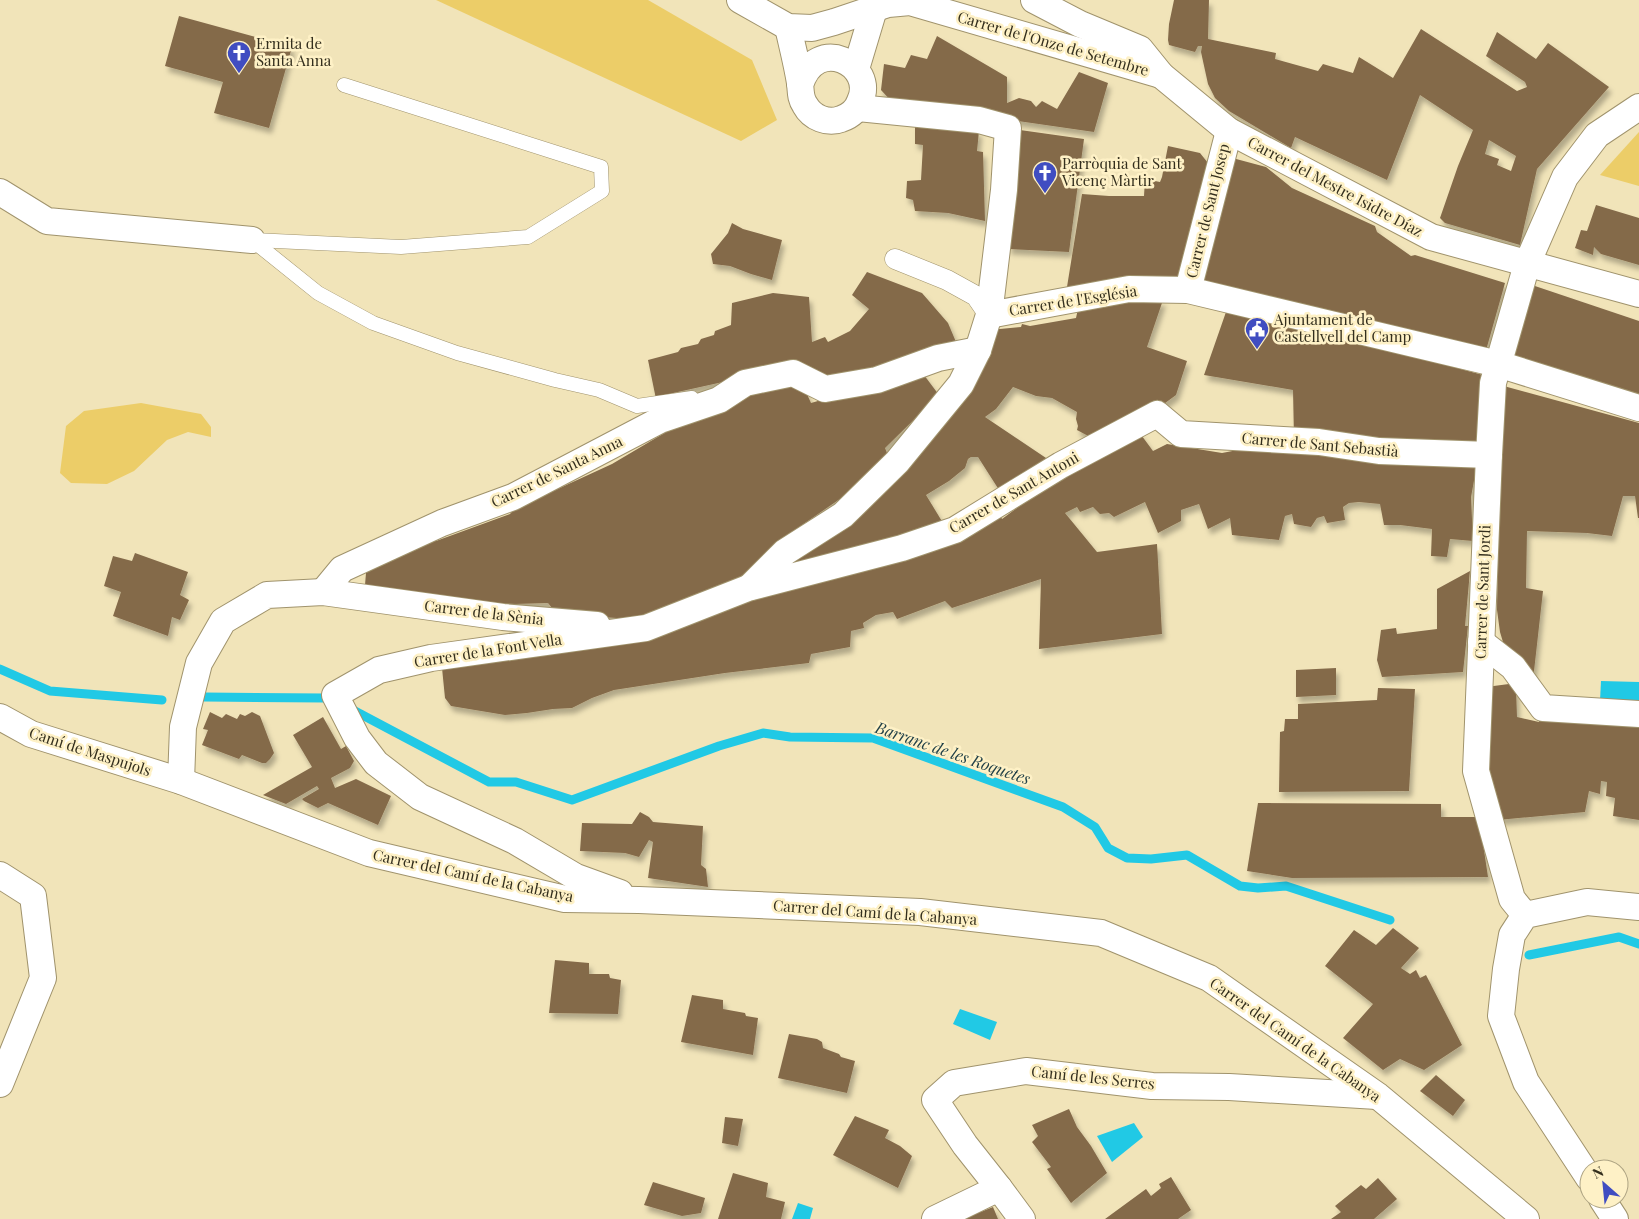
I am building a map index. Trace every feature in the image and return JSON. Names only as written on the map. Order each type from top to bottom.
[{"type":"street","points":[[740,0],[788,27],[800,85],[800,96],[804,106],[811,113],[820,119],[830,121],[841,120],[858,108],[862,98],[861,78],[856,69],[848,62],[838,58],[823,59],[809,66],[800,85]]},
{"type":"street","points":[[1034,0],[1080,24],[1140,49],[1161,75]]},
{"type":"street","name":"Carrer de l'Onze de Setembre","points":[[788,27],[812,28],[881,6],[910,2],[1161,75]]},
{"type":"street","points":[[856,69],[881,6]]},
{"type":"street","name":"Carrer del Mestre Isidre Díaz","points":[[1161,75],[1229,131],[1431,237],[1639,294]]},
{"type":"street","name":"Carrer de Sant Jordi","points":[[1525,915],[1512,899],[1476,772],[1493,383],[1527,264],[1565,177],[1597,135],[1639,107]]},
{"type":"street","points":[[748,588],[785,552],[843,515],[897,462],[961,384],[978,350],[989,315],[1004,190],[1008,128],[979,120],[858,108]]},
{"type":"street","name":"Carrer de Sant Josep","points":[[1188,290],[1229,131]]},
{"type":"street","points":[[0,192],[47,221],[252,240]]},
{"type":"street","points":[[895,259],[947,280],[976,296],[989,315]]},
{"type":"street","name":"Carrer de l'Església","points":[[989,315],[1129,289],[1188,290],[1498,364],[1639,408]]},
{"type":"street","name":"Carrer de Santa Anna","points":[[323,592],[342,569],[442,524],[513,497],[660,420],[719,400],[745,383],[793,374],[825,389],[877,380],[938,358],[978,350]]},
{"type":"street","name":"Carrer de Sant Antoni","points":[[748,588],[902,548],[955,530],[1061,465],[1157,414]]},
{"type":"street","name":"Carrer de Sant Sebastià","points":[[1157,414],[1181,434],[1319,442],[1379,451],[1489,455]]},
{"type":"street","name":"Carrer de la Font Vella","points":[[639,900],[576,877],[515,841],[420,796],[376,763],[357,738],[335,695],[379,670],[431,658],[646,628],[748,588]]},
{"type":"street","points":[[181,781],[183,727],[199,663],[223,622],[267,594],[323,592]]},
{"type":"street","name":"Carrer de la Sènia","points":[[323,592],[503,617],[646,628]]},
{"type":"street","points":[[1481,642],[1513,667],[1543,708],[1639,714]]},
{"type":"street","name":"Camí de Maspujols","points":[[0,717],[31,734],[181,781]]},
{"type":"street","name":"Carrer del Camí de la Cabanya","points":[[181,781],[369,853],[565,899],[639,900],[920,912],[1101,933],[1209,978],[1378,1096],[1526,1219]]},
{"type":"street","points":[[0,875],[33,896],[43,978],[0,1084]]},
{"type":"street","points":[[1579,1163],[1526,1082],[1501,1016],[1512,935],[1525,915],[1587,902],[1639,907]]},
{"type":"street","name":"Camí de les Serres","points":[[999,1188],[965,1145],[935,1100],[954,1083],[1026,1070],[1152,1086],[1229,1087],[1378,1096]]},
{"type":"street","points":[[935,1219],[999,1188],[1022,1219]]},
{"type":"lane","points":[[252,240],[401,247],[528,237],[602,191],[601,167],[344,85]]},
{"type":"lane","points":[[252,240],[318,293],[341,306],[372,323],[458,353],[599,390],[637,406],[685,400],[735,389]]},
{"type":"shaded area","points":[[436,0],[648,0],[752,60],[777,120],[741,141]]},
{"type":"shaded area","points":[[1639,132],[1639,186],[1600,175]]},
{"type":"shaded area","points":[[141,403],[201,414],[211,427],[211,437],[188,432],[167,440],[134,471],[107,484],[71,483],[60,473],[66,426],[84,411]]},
{"type":"water","points":[[1601,681],[1639,682],[1639,704],[1600,701]]},
{"type":"water","points":[[960,1009],[997,1022],[990,1040],[953,1024]]},
{"type":"water","points":[[1134,1123],[1143,1137],[1112,1162],[1097,1136]]},
{"type":"water","points":[[798,1203],[813,1208],[810,1219],[792,1219]]},
{"type":"building","points":[[1174,0],[1209,0],[1208,39],[1276,53],[1275,59],[1318,71],[1323,64],[1353,73],[1359,57],[1393,78],[1421,29],[1517,91],[1527,87],[1525,82],[1486,56],[1497,32],[1536,59],[1548,43],[1609,87],[1537,169],[1520,245],[1445,223],[1440,218],[1473,130],[1420,95],[1387,180],[1295,137],[1291,148],[1229,111],[1215,98],[1208,84],[1201,52],[1202,46],[1198,46],[1195,52],[1169,45],[1169,24]],"holes":[[[1489,140],[1516,156],[1511,171],[1497,165],[1499,159],[1485,154]]]},
{"type":"building","name":"Ermita de Santa Anna","points":[[179,16],[292,47],[269,128],[214,113],[223,82],[165,66]]},
{"type":"building","points":[[937,36],[1007,77],[1007,103],[1019,98],[1031,101],[1036,107],[1042,101],[1057,109],[1079,72],[1108,83],[1094,132],[893,103],[881,90],[884,64],[905,68],[911,55],[927,59]]},
{"type":"building","points":[[915,125],[979,131],[977,151],[983,152],[985,221],[948,213],[915,211],[913,200],[906,198],[907,181],[921,180],[923,145],[915,144]]},
{"type":"building","name":"Parròquia de Sant Vicenç Màrtir","points":[[1020,130],[1084,139],[1069,252],[1008,249]]},
{"type":"building","points":[[1168,146],[1200,153],[1208,163],[1178,285],[1067,287],[1082,194],[1144,196],[1145,179],[1160,182]]},
{"type":"building","points":[[1225,156],[1266,167],[1292,188],[1375,226],[1377,232],[1411,256],[1415,255],[1505,283],[1485,354],[1192,287]]},
{"type":"building","points":[[1596,205],[1639,218],[1639,265],[1601,254],[1594,247],[1593,255],[1575,248],[1581,230],[1587,231]]},
{"type":"building","points":[[732,223],[743,229],[782,240],[772,280],[730,266],[713,264],[711,254],[728,233]]},
{"type":"building","points":[[867,272],[922,293],[948,323],[956,342],[879,375],[741,378],[664,395],[656,399],[648,360],[678,352],[681,348],[698,344],[701,339],[714,335],[715,331],[731,325],[732,303],[773,293],[809,297],[812,342],[825,337],[828,342],[850,331],[869,309],[852,295]]},
{"type":"building","points":[[1526,283],[1639,321],[1639,397],[1507,354]]},
{"type":"building","points":[[1163,300],[1147,347],[1187,361],[1176,395],[1157,409],[1092,438],[1077,430],[1077,412],[1052,398],[1036,396],[1013,387],[996,409],[985,417],[1049,460],[1001,493],[978,457],[971,457],[968,459],[965,468],[949,481],[926,495],[943,523],[775,575],[987,354],[989,330],[1021,327],[1022,324],[1030,326],[1076,318],[1078,309],[1118,303]]},
{"type":"building","points":[[1226,312],[1303,326],[1302,332],[1361,342],[1483,375],[1479,443],[1294,438],[1293,390],[1204,375]]},
{"type":"building","points":[[921,371],[939,395],[885,448],[889,458],[866,481],[789,534],[760,558],[743,580],[642,621],[557,614],[548,603],[514,604],[512,610],[365,585],[366,573],[370,565],[431,539],[436,541],[510,514],[514,509],[612,464],[710,406],[801,381],[811,403]]},
{"type":"building","points":[[1500,385],[1639,423],[1639,518],[1635,496],[1623,496],[1612,536],[1587,533],[1527,531],[1526,588],[1543,591],[1533,680],[1506,652],[1500,632],[1497,610]]},
{"type":"building","points":[[1139,432],[1153,451],[1167,444],[1222,453],[1248,448],[1469,458],[1476,470],[1471,497],[1473,541],[1450,539],[1447,557],[1431,556],[1432,529],[1384,525],[1380,504],[1359,502],[1349,503],[1343,507],[1345,520],[1327,523],[1324,516],[1317,518],[1311,527],[1294,524],[1292,514],[1285,516],[1279,540],[1232,535],[1230,518],[1208,529],[1199,504],[1181,510],[1181,521],[1158,533],[1145,502],[1114,517],[1109,513],[1100,514],[1093,507],[1080,512],[1077,507],[1065,513],[1097,552],[1157,544],[1162,634],[1039,649],[1041,579],[952,608],[945,601],[897,619],[893,612],[876,615],[863,623],[864,628],[851,631],[850,647],[811,654],[809,663],[725,673],[614,690],[572,708],[527,713],[505,715],[451,706],[445,698],[442,668],[721,611],[999,513],[1002,519],[1047,486]]},
{"type":"building","points":[[135,553],[188,572],[180,595],[189,600],[180,620],[172,617],[168,636],[113,616],[121,592],[104,586],[113,556],[132,561]]},
{"type":"building","points":[[1470,571],[1465,626],[1468,626],[1463,672],[1382,677],[1377,660],[1381,630],[1396,628],[1397,634],[1437,629],[1437,589]]},
{"type":"building","points":[[1336,668],[1336,695],[1296,697],[1296,670]]},
{"type":"building","points":[[1509,684],[1516,689],[1517,717],[1539,722],[1539,719],[1639,725],[1639,820],[1613,816],[1615,798],[1606,796],[1607,782],[1601,781],[1600,794],[1589,791],[1585,812],[1498,820],[1486,751],[1486,687]]},
{"type":"building","points":[[1378,688],[1415,689],[1409,791],[1279,792],[1280,732],[1284,731],[1285,719],[1298,719],[1298,704],[1377,700]]},
{"type":"building","points":[[210,712],[222,718],[226,714],[237,719],[240,714],[245,716],[252,712],[260,716],[274,753],[270,759],[266,763],[262,763],[242,755],[239,759],[202,745],[208,730],[203,729]]},
{"type":"building","points":[[323,717],[341,749],[346,746],[354,761],[350,768],[331,778],[335,788],[356,779],[391,796],[378,825],[328,803],[318,808],[302,799],[319,789],[317,786],[286,804],[263,795],[312,767],[293,735]]},
{"type":"building","points":[[1258,803],[1441,804],[1441,817],[1479,817],[1488,877],[1292,878],[1247,871]]},
{"type":"building","points":[[640,812],[649,817],[653,822],[703,826],[701,865],[706,869],[708,887],[648,878],[653,842],[649,840],[639,857],[625,853],[580,851],[582,823],[632,824]]},
{"type":"building","points":[[1393,928],[1419,948],[1401,968],[1410,974],[1416,970],[1420,978],[1426,975],[1462,1045],[1424,1070],[1400,1059],[1383,1070],[1343,1038],[1373,1004],[1325,966],[1354,930],[1376,945]]},
{"type":"building","points":[[555,960],[589,963],[589,974],[609,974],[610,978],[621,980],[618,1014],[549,1013]]},
{"type":"building","points":[[692,995],[723,1000],[723,1009],[745,1013],[746,1016],[758,1018],[753,1055],[681,1042]]},
{"type":"building","points":[[789,1034],[817,1039],[822,1042],[823,1048],[839,1054],[841,1057],[855,1061],[847,1093],[778,1078]]},
{"type":"building","points":[[1436,1075],[1465,1100],[1453,1116],[1420,1091]]},
{"type":"building","points":[[1069,1109],[1077,1127],[1107,1173],[1071,1203],[1047,1169],[1051,1167],[1032,1142],[1038,1136],[1032,1125]]},
{"type":"building","points":[[855,1116],[889,1130],[885,1138],[900,1146],[912,1156],[898,1188],[833,1155]]},
{"type":"building","points":[[725,1117],[743,1119],[738,1146],[722,1143]]},
{"type":"building","points":[[733,1173],[768,1183],[766,1197],[785,1202],[781,1219],[718,1219]]},
{"type":"building","points":[[1171,1177],[1191,1210],[1178,1219],[1105,1219],[1146,1189],[1151,1196],[1161,1188],[1159,1184]]},
{"type":"building","points":[[1378,1178],[1397,1199],[1374,1219],[1331,1219],[1341,1212],[1335,1206],[1361,1185],[1366,1189]]},
{"type":"building","points":[[653,1182],[705,1198],[701,1213],[682,1216],[644,1205]]},
{"type":"building","points":[[993,1207],[998,1219],[963,1219]]},
{"type":"waterway","name":"Barranc de les Roquetes","points":[[0,669],[50,691],[162,700]]},
{"type":"waterway","name":"Barranc de les Roquetes","points":[[204,697],[324,698]]},
{"type":"waterway","name":"Barranc de les Roquetes","points":[[353,710],[489,782],[516,782],[572,800],[719,746],[763,733],[790,737],[873,738],[1063,807],[1095,827],[1108,848],[1127,858],[1151,859],[1187,855],[1240,886],[1258,888],[1286,886],[1390,920]]},
{"type":"waterway","name":"Barranc de les Roquetes","points":[[1529,955],[1619,937],[1639,944]]},
{"type":"place","name":"Ermita de Santa Anna","points":[[239,74]]},
{"type":"place","name":"Parròquia de Sant Vicenç Màrtir","points":[[1045,194]]},
{"type":"place","name":"Ajuntament de Castellvell del Camp","points":[[1257,350]]}]
